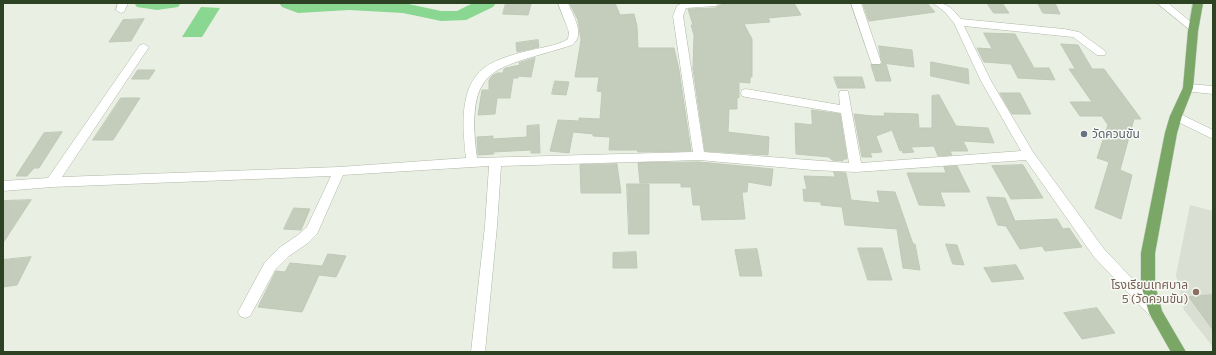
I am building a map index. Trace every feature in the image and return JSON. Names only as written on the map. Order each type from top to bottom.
[{"type":"main road","points":[[1179,352],[1156,313],[1148,285],[1148,253],[1171,133],[1176,116],[1188,88],[1193,28],[1198,3]]},
{"type":"street","points":[[472,162],[468,116],[472,97],[480,78],[490,70],[506,62],[558,47],[573,40],[575,37],[574,32],[563,3]]},
{"type":"street","points":[[699,156],[678,16],[682,6],[715,3]]},
{"type":"street","points":[[856,3],[876,62]]},
{"type":"street","points":[[938,3],[958,22],[986,81],[1029,155],[1099,253],[1156,313]]},
{"type":"street","points":[[1162,3],[1193,28]]},
{"type":"street","points":[[958,22],[1076,34],[1101,52]]},
{"type":"street","points":[[52,182],[144,47]]},
{"type":"street","points":[[1188,88],[1213,90]]},
{"type":"street","points":[[746,93],[846,110]]},
{"type":"street","points":[[844,94],[851,147],[856,168]]},
{"type":"street","points":[[1176,116],[1213,135]]},
{"type":"street","points":[[3,186],[52,182],[339,172],[495,161],[699,156],[813,166],[856,168],[1029,155]]},
{"type":"street","points":[[478,352],[491,226],[495,161]]},
{"type":"street","points":[[245,312],[270,266],[284,252],[303,239],[312,230],[339,172]]},
{"type":"shaded area","points":[[201,7],[220,8],[202,37],[182,37]]},
{"type":"shaded area","name":"โรงเรียนเทศบาล 5 (วัดควนขัน)","points":[[1190,205],[1213,211],[1213,347],[1184,310],[1176,275]]},
{"type":"building","points":[[506,3],[531,4],[528,15],[503,14]]},
{"type":"building","points":[[615,3],[620,15],[634,14],[637,26],[638,48],[674,48],[679,70],[691,151],[638,152],[637,150],[609,150],[610,137],[593,136],[593,134],[573,132],[569,153],[550,151],[558,120],[579,121],[579,118],[600,119],[602,92],[597,91],[599,77],[575,77],[581,40],[578,20],[570,4]]},
{"type":"building","points":[[742,3],[794,3],[801,15],[768,18],[770,22],[744,24],[752,39],[752,77],[750,77],[750,83],[739,82],[737,109],[729,109],[728,132],[769,137],[768,155],[705,151],[693,69],[694,35],[691,25],[693,25],[688,9],[715,8],[720,5]]},
{"type":"building","points":[[863,3],[927,3],[935,12],[869,21]]},
{"type":"building","points":[[987,3],[1002,3],[1009,13],[994,13]]},
{"type":"building","points":[[1038,3],[1055,3],[1060,14],[1043,13]]},
{"type":"building","points":[[144,19],[131,41],[109,42],[123,20]]},
{"type":"building","points":[[984,33],[1015,34],[1034,68],[1049,68],[1055,80],[1018,78],[1011,64],[984,62],[977,48],[992,49]]},
{"type":"building","points":[[538,40],[539,47],[517,52],[516,43]]},
{"type":"building","points":[[1061,44],[1078,45],[1092,69],[1104,69],[1141,119],[1134,119],[1120,170],[1132,175],[1121,219],[1095,208],[1109,162],[1097,158],[1108,125],[1102,116],[1080,116],[1070,102],[1092,102],[1069,69],[1075,69]]},
{"type":"building","points":[[879,46],[912,50],[914,67],[882,63]]},
{"type":"building","points":[[535,58],[531,77],[518,76],[518,78],[513,78],[510,98],[497,98],[495,114],[478,115],[482,90],[489,90],[489,80],[492,76],[497,73],[503,73],[504,69],[506,68],[520,65],[519,63]]},
{"type":"building","points":[[931,62],[968,69],[969,84],[931,76]]},
{"type":"building","points":[[886,64],[891,81],[876,81],[871,65]]},
{"type":"building","points":[[138,70],[155,70],[149,79],[132,79]]},
{"type":"building","points":[[834,77],[862,77],[865,88],[838,88]]},
{"type":"building","points":[[555,81],[569,82],[566,95],[552,94]]},
{"type":"building","points":[[1000,93],[1020,93],[1031,114],[1012,114]]},
{"type":"building","points":[[939,95],[956,126],[988,128],[994,143],[963,141],[968,151],[950,151],[952,155],[938,156],[934,146],[911,147],[914,152],[903,153],[902,150],[900,151],[892,130],[876,136],[882,152],[870,153],[872,157],[862,157],[854,114],[885,116],[884,113],[918,114],[919,128],[932,128],[932,96]]},
{"type":"building","points":[[121,98],[140,98],[113,140],[93,140]]},
{"type":"building","points":[[812,110],[840,114],[847,159],[843,159],[843,161],[832,160],[829,157],[796,154],[795,123],[812,125]]},
{"type":"building","points":[[539,125],[540,153],[531,153],[531,150],[493,152],[494,154],[478,155],[477,137],[493,136],[493,139],[527,137],[527,126]]},
{"type":"building","points":[[62,132],[39,168],[34,168],[27,176],[16,176],[44,133]]},
{"type":"building","points":[[699,162],[773,169],[771,186],[748,182],[747,192],[742,192],[745,219],[702,220],[700,205],[693,205],[691,187],[681,187],[681,183],[640,183],[638,163]]},
{"type":"building","points":[[617,164],[621,193],[581,193],[580,165]]},
{"type":"building","points":[[1023,165],[1043,198],[1011,199],[992,166]]},
{"type":"building","points":[[957,166],[970,192],[940,192],[945,206],[919,205],[907,173],[946,173],[944,167]]},
{"type":"building","points":[[834,172],[846,173],[851,200],[880,203],[877,191],[895,192],[913,244],[915,244],[920,270],[903,268],[897,229],[845,225],[842,207],[821,205],[821,202],[804,201],[803,189],[807,190],[804,176],[835,177]]},
{"type":"building","points":[[627,184],[649,184],[649,234],[629,234]]},
{"type":"building","points":[[987,197],[1005,198],[1015,221],[1057,219],[1063,229],[1069,228],[1082,247],[1045,251],[1042,246],[1020,249],[1006,226],[998,225]]},
{"type":"building","points":[[31,200],[3,243],[3,201]]},
{"type":"building","points":[[294,208],[310,209],[301,230],[284,229]]},
{"type":"building","points":[[946,244],[957,245],[964,265],[953,264]]},
{"type":"building","points":[[858,248],[882,248],[892,280],[868,280]]},
{"type":"building","points":[[757,249],[762,276],[740,276],[735,250]]},
{"type":"building","points":[[636,252],[637,268],[613,268],[613,253]]},
{"type":"building","points":[[328,254],[346,256],[336,277],[319,275],[302,312],[258,307],[276,271],[285,272],[290,263],[322,266]]},
{"type":"building","points":[[31,257],[17,285],[3,287],[3,260]]},
{"type":"building","points":[[1016,265],[1024,279],[992,282],[984,268]]},
{"type":"building","points":[[1213,295],[1213,330],[1189,297]]},
{"type":"building","points":[[1097,308],[1115,333],[1082,339],[1064,313]]},
{"type":"waterway","points":[[143,3],[157,5],[172,3]]},
{"type":"waterway","points":[[288,3],[298,8],[349,5],[403,8],[441,16],[460,16],[487,3]]},
{"type":"place","name":"วัดควนขัน","points":[[1084,134]]},
{"type":"place","name":"โรงเรียนเทศบาล 5 (วัดควนขัน)","points":[[1196,292]]}]
